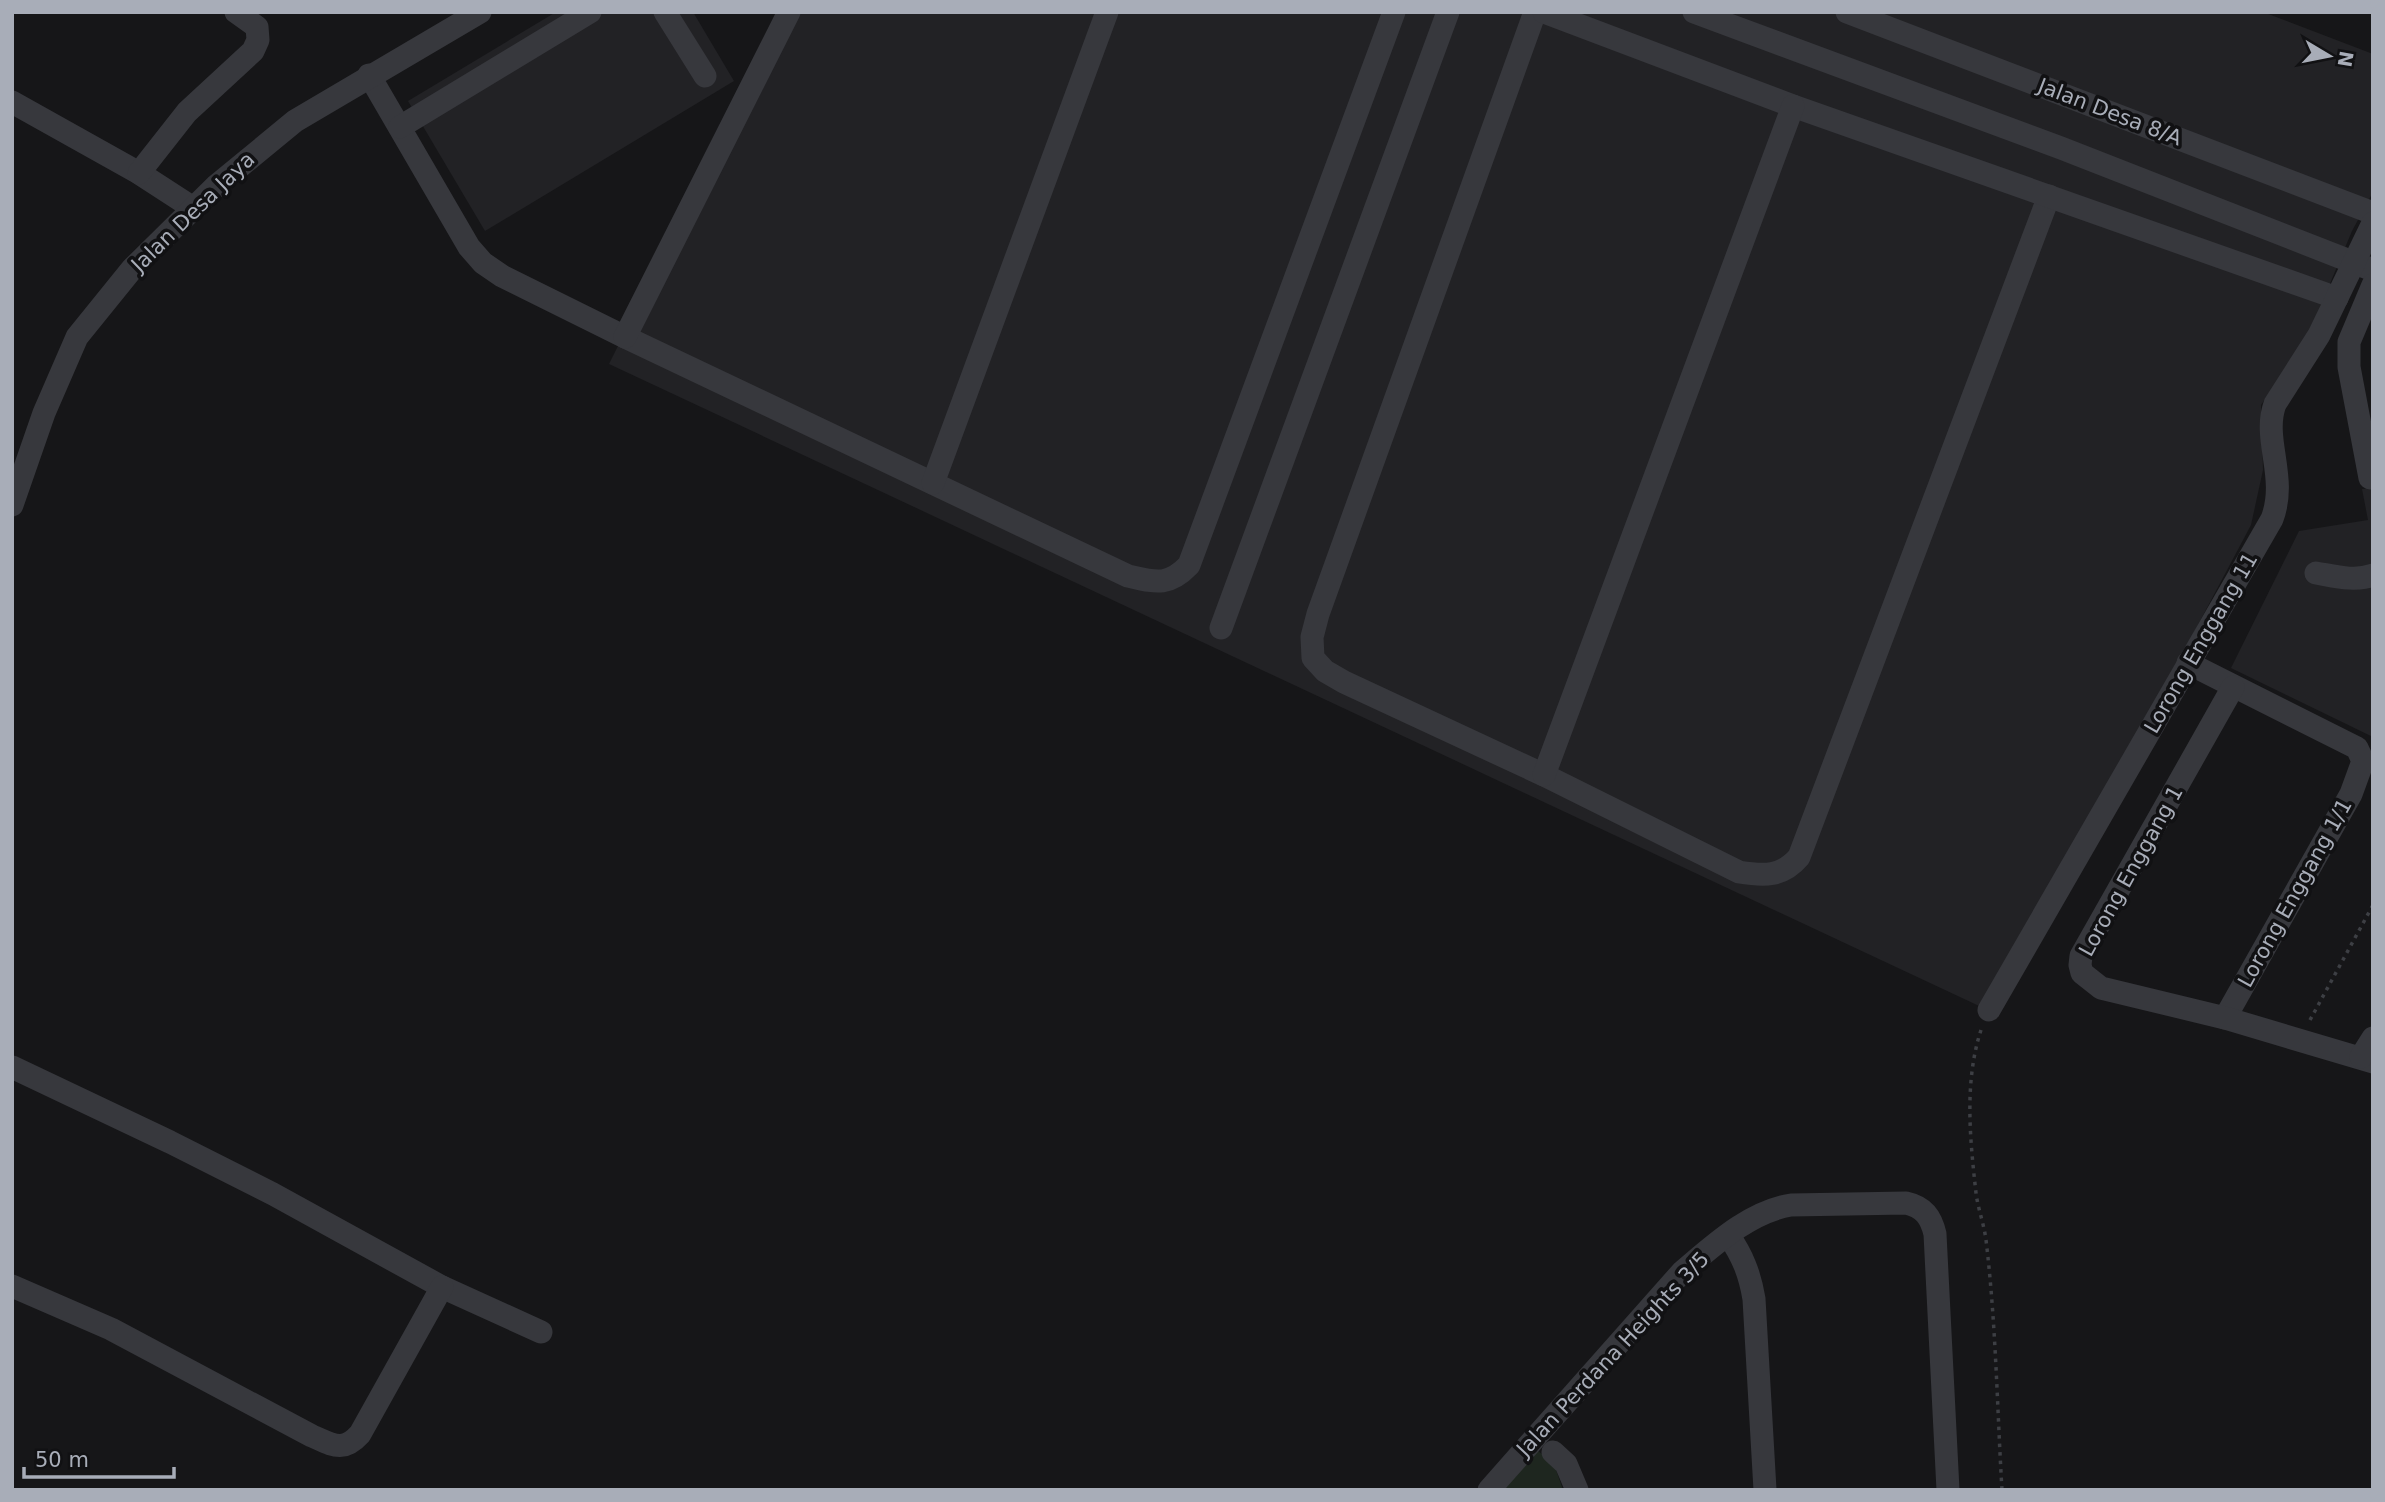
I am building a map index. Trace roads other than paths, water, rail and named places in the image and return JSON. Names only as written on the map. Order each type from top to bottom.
[{"type":"street","points":[[139,173],[187,112],[253,51],[258,40],[257,27],[236,12]]},
{"type":"street","name":"Jalan Desa Jaya","points":[[12,505],[44,413],[77,337],[132,269],[193,208],[295,121],[480,12]]},
{"type":"street","points":[[400,127],[590,12]]},
{"type":"street","points":[[665,12],[705,76]]},
{"type":"street","points":[[625,337],[789,12]]},
{"type":"street","points":[[933,483],[1107,12]]},
{"type":"street","points":[[369,75],[469,247],[483,264],[625,337],[1128,576],[1162,582],[1178,576],[1189,565],[1394,12]]},
{"type":"street","points":[[1221,628],[1448,12]]},
{"type":"street","points":[[1535,12],[1318,614],[1312,637],[1312,657],[1325,671],[1343,682],[1544,775],[1739,872],[1773,875],[1791,866],[1799,857],[2049,196]]},
{"type":"street","points":[[1544,12],[1793,106],[2337,298]]},
{"type":"street","points":[[1694,12],[2061,148],[2363,265]]},
{"type":"street","name":"Jalan Desa 8/A","points":[[1847,12],[2373,213]]},
{"type":"street","points":[[12,102],[139,173],[193,208]]},
{"type":"street","points":[[1544,775],[1793,106]]},
{"type":"street","name":"Lorong Enggang 11","points":[[1989,1010],[2272,519],[2279,497],[2272,411],[2319,335],[2337,298],[2363,265],[2373,223]]},
{"type":"street","points":[[2372,482],[2349,367],[2349,342],[2373,285]]},
{"type":"street","points":[[2316,573],[2353,579],[2364,579],[2373,575]]},
{"type":"street","name":"Lorong Enggang 1/1","points":[[2188,663],[2357,748],[2363,761],[2361,773],[2351,794],[2225,1018]]},
{"type":"street","name":"Lorong Enggang 1","points":[[2233,687],[2081,956],[2082,973],[2101,988],[2300,1039],[2369,1053]]},
{"type":"street","points":[[12,1067],[195,1154],[442,1287],[541,1332]]},
{"type":"street","name":"Jalan Perdana Heights 3/5","points":[[1489,1490],[1682,1272],[1713,1245],[1758,1215],[1775,1208],[1791,1205],[1906,1203],[1924,1211],[1933,1224],[1935,1234],[1948,1490]]},
{"type":"street","points":[[1728,1235],[1745,1263],[1754,1299],[1765,1490]]},
{"type":"street","points":[[12,1286],[111,1329],[312,1436],[342,1446],[351,1444],[360,1434],[442,1287]]},
{"type":"street","points":[[1553,1452],[1566,1465],[1577,1490]]}]
